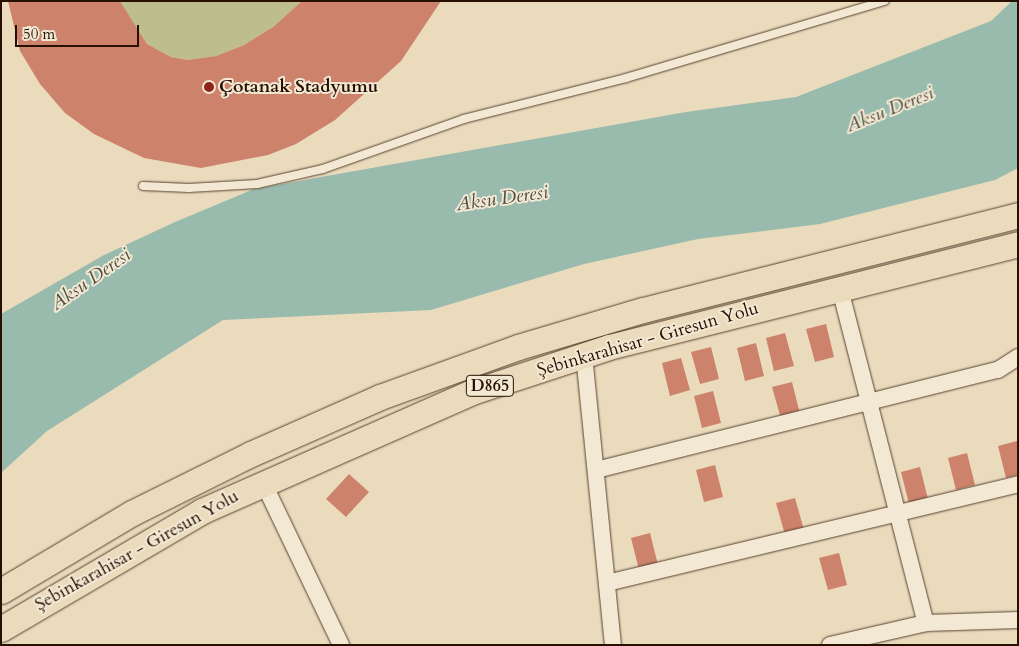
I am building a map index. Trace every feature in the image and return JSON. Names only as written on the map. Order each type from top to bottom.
[{"type":"main road","name":"Şebinkarahisar - Giresun Yolu","points":[[1,591],[132,514],[250,454],[380,397],[518,346],[643,310],[1018,215]]},
{"type":"main road","name":"Şebinkarahisar - Giresun Yolu","points":[[1,630],[202,510],[472,392],[584,355],[1018,244]]},
{"type":"street","points":[[840,289],[926,623]]},
{"type":"street","points":[[584,355],[613,645]]},
{"type":"street","points":[[596,470],[868,400],[998,370],[1018,357]]},
{"type":"street","points":[[263,482],[341,645]]},
{"type":"street","points":[[607,583],[898,516],[1018,484]]},
{"type":"street","points":[[830,645],[926,623],[1018,620]]},
{"type":"lane","points":[[143,186],[189,188],[258,184],[323,169],[464,119],[626,78],[885,1]]},
{"type":"green space","points":[[120,1],[302,1],[273,27],[244,45],[216,56],[188,60],[171,57],[147,44]]},
{"type":"water","name":"Aksu Deresi","points":[[1012,1],[1018,1],[1018,168],[995,180],[820,224],[698,239],[584,264],[431,310],[223,320],[47,431],[1,473],[1,314],[104,255],[175,222],[254,189],[686,112],[796,97],[991,21]]},
{"type":"building","name":"Çotanak Stadyumu","points":[[8,1],[120,1],[147,44],[171,57],[188,60],[216,56],[244,45],[273,27],[302,1],[441,1],[401,61],[335,120],[296,144],[268,155],[201,168],[144,158],[94,134],[65,113],[40,84],[20,51]]},
{"type":"building","points":[[826,324],[834,357],[815,362],[806,329]]},
{"type":"building","points":[[785,333],[794,366],[774,371],[766,338]]},
{"type":"building","points":[[756,343],[764,376],[745,381],[737,348]]},
{"type":"building","points":[[711,347],[719,379],[700,384],[691,352]]},
{"type":"building","points":[[681,358],[690,390],[670,396],[662,363]]},
{"type":"building","points":[[792,382],[800,414],[781,419],[772,387]]},
{"type":"building","points":[[713,391],[721,423],[702,428],[694,396]]},
{"type":"building","points":[[1017,441],[1018,475],[1006,478],[998,446]]},
{"type":"building","points":[[967,453],[975,485],[956,490],[948,458]]},
{"type":"building","points":[[715,465],[723,497],[704,502],[696,470]]},
{"type":"building","points":[[920,467],[928,499],[909,504],[901,472]]},
{"type":"building","points":[[349,474],[369,492],[346,517],[326,499]]},
{"type":"building","points":[[795,498],[804,530],[785,535],[776,503]]},
{"type":"building","points":[[650,533],[658,565],[639,570],[631,538]]},
{"type":"building","points":[[839,553],[847,585],[828,590],[819,558]]},
{"type":"place","name":"Çotanak Stadyumu","points":[[209,87]]}]
